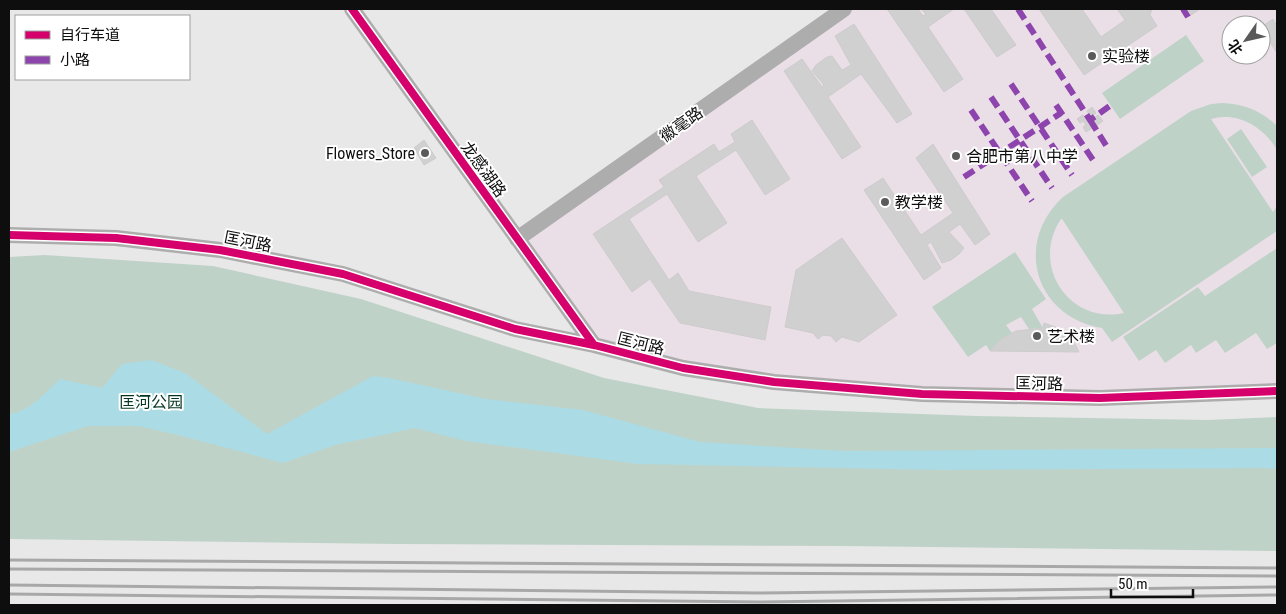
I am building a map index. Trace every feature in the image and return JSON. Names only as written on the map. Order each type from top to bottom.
[{"type":"street","name":"龙感湖路","points":[[352,9],[594,345]]},
{"type":"street","name":"徽毫路","points":[[517,239],[844,9]]},
{"type":"street","name":"匡河路","points":[[9,235],[116,238],[220,250],[343,274],[515,329],[594,345],[683,368],[774,382],[922,394],[1100,398],[1277,391]]},
{"type":"shaded area","name":"合肥市第八中学","points":[[844,9],[1277,9],[1277,391],[1100,398],[774,382],[594,345],[517,239]]},
{"type":"green space","points":[[1186,35],[1204,61],[1120,119],[1102,93]]},
{"type":"green space","points":[[1222,103],[1245,107],[1259,112],[1277,126],[1277,150],[1265,134],[1249,123],[1230,117],[1211,119],[1273,212],[1277,206],[1277,231],[1112,342],[1102,328],[1079,321],[1061,309],[1047,294],[1039,276],[1036,256],[1039,235],[1048,215],[1063,197],[1191,111],[1211,104]],"holes":[[[1062,219],[1124,313],[1104,314],[1087,310],[1072,301],[1060,288],[1053,272],[1050,255],[1053,237]]]},
{"type":"green space","points":[[1241,129],[1267,167],[1252,177],[1227,139]]},
{"type":"green space","points":[[1277,248],[1277,343],[1267,349],[1256,333],[1225,353],[1216,340],[1196,353],[1191,345],[1165,363],[1156,350],[1139,361],[1123,337],[1198,287],[1205,296]]},
{"type":"green space","points":[[1015,252],[1046,299],[1032,309],[1043,328],[1029,329],[1021,317],[1006,325],[1012,333],[1001,339],[990,351],[986,345],[968,357],[932,307]]},
{"type":"green space","name":"匡河公园","points":[[45,255],[213,266],[361,299],[604,378],[758,408],[977,416],[1208,420],[1277,417],[1277,551],[9,539],[9,257]]},
{"type":"water","points":[[151,360],[185,373],[267,434],[373,376],[486,399],[583,410],[700,442],[844,451],[1277,448],[1277,469],[942,470],[638,464],[466,441],[415,428],[335,445],[283,463],[138,426],[88,426],[9,452],[9,414],[16,413],[30,406],[60,379],[102,388],[122,364]]},
{"type":"building","points":[[887,9],[918,9],[923,16],[926,14],[921,9],[954,9],[928,27],[963,79],[944,92]]},
{"type":"building","points":[[964,9],[991,9],[1016,45],[997,57]]},
{"type":"building","name":"实验楼","points":[[1039,9],[1082,9],[1101,37],[1125,20],[1117,9],[1152,9],[1150,15],[1157,26],[1084,75]]},
{"type":"building","points":[[1185,9],[1200,9],[1188,17]]},
{"type":"building","points":[[1273,19],[1277,23],[1277,53],[1271,44],[1271,20]]},
{"type":"building","points":[[854,24],[912,114],[897,123],[861,74],[828,97],[861,147],[842,159],[784,71],[802,59],[822,87],[824,85],[812,71],[816,65],[827,57],[832,56],[842,70],[851,65],[835,36]]},
{"type":"building","points":[[1092,107],[1096,113],[1093,115],[1095,117],[1098,115],[1103,121],[1096,126],[1093,121],[1089,124],[1092,128],[1086,132],[1083,127],[1086,125],[1083,121],[1080,123],[1077,119],[1083,115],[1086,119],[1090,116],[1087,111]]},
{"type":"building","points":[[752,120],[790,179],[765,195],[736,150],[696,176],[727,223],[698,242],[667,194],[629,219],[669,280],[678,273],[689,291],[771,307],[765,340],[680,323],[650,279],[632,292],[593,234],[664,187],[659,180],[714,144],[719,152],[735,142],[731,134]]},
{"type":"building","name":"Flowers_Store","points":[[424,140],[436,158],[424,165],[414,148]]},
{"type":"building","name":"教学楼","points":[[933,144],[990,234],[975,245],[960,224],[949,232],[964,248],[951,260],[942,263],[931,242],[927,245],[941,268],[924,280],[864,190],[883,178],[921,235],[953,213],[916,158]]},
{"type":"building","points":[[842,238],[897,315],[859,342],[842,337],[836,342],[831,336],[823,335],[818,339],[813,333],[785,327],[796,270]]},
{"type":"building","name":"艺术楼","points":[[1044,323],[1069,333],[1067,339],[1075,344],[1079,352],[990,351],[1001,339],[1016,331],[1043,328]]},
{"type":"railway","points":[[9,560],[1277,568]]},
{"type":"railway","points":[[9,569],[1277,576]]},
{"type":"railway","points":[[9,585],[758,593],[1277,587]]},
{"type":"railway","points":[[9,594],[760,602],[1277,595]]},
{"type":"marked path","points":[[1018,9],[1090,120],[1111,105]]},
{"type":"marked path","points":[[1183,9],[1188,17]]},
{"type":"marked path","points":[[1011,84],[1072,175]]},
{"type":"marked path","points":[[991,97],[1052,188]]},
{"type":"marked path","points":[[1056,105],[1093,160]]},
{"type":"marked path","points":[[971,110],[1032,201]]},
{"type":"marked path","points":[[964,177],[1061,113]]},
{"type":"marked path","points":[[1090,120],[1109,150]]},
{"type":"cycle path","points":[[352,9],[594,345]]},
{"type":"cycle path","points":[[9,235],[116,238],[220,250],[343,274],[515,329],[594,345],[683,368],[774,382],[922,394],[1100,398],[1277,391]]},
{"type":"place","name":"实验楼","points":[[1092,56]]},
{"type":"place","name":"Flowers_Store","points":[[425,153]]},
{"type":"place","name":"合肥市第八中学","points":[[956,156]]},
{"type":"place","name":"教学楼","points":[[885,202]]},
{"type":"place","name":"艺术楼","points":[[1037,336]]}]
